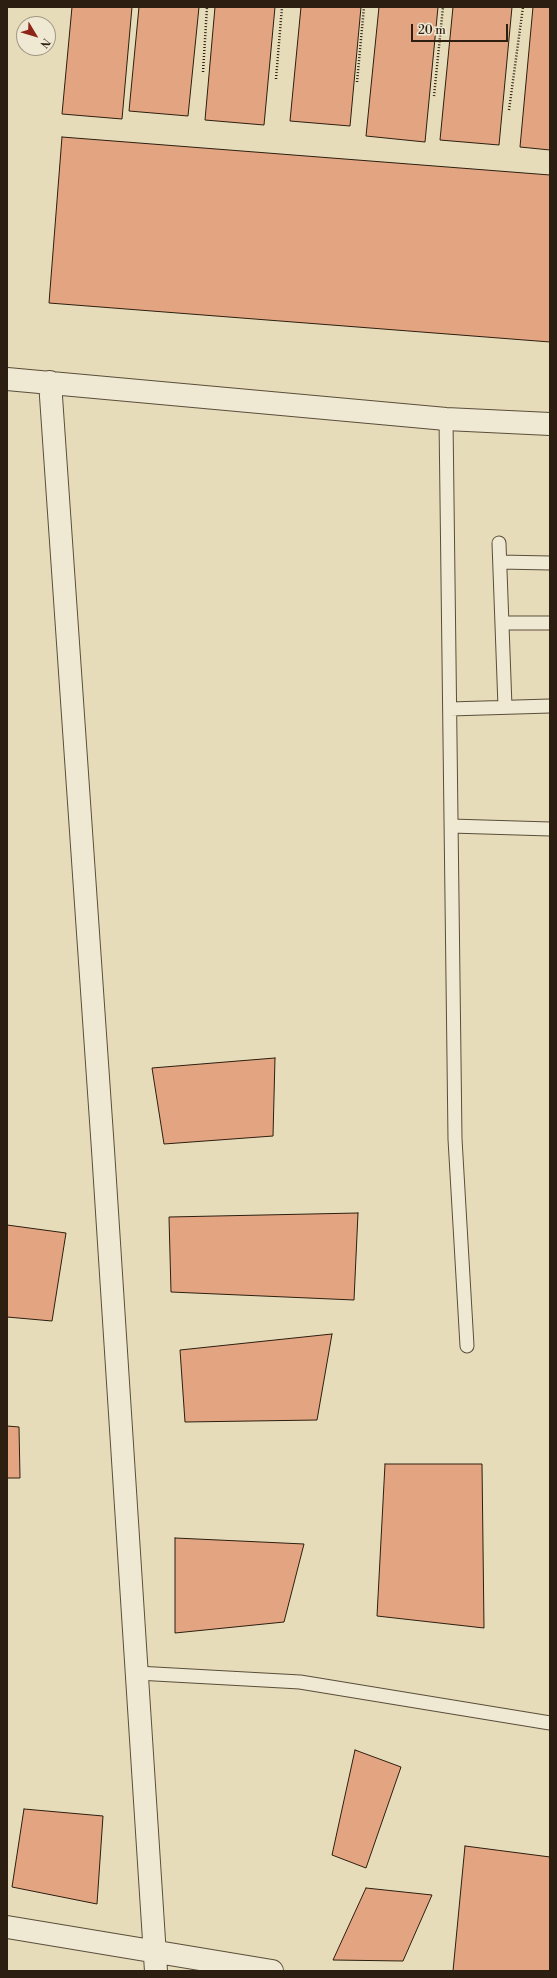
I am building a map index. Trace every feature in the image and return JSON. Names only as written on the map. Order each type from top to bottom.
[{"type":"street","points":[[7,378],[446,419],[550,424]]},
{"type":"street","points":[[50,382],[103,1150],[155,1961]]},
{"type":"street","points":[[7,1927],[155,1961],[217,1963],[272,1971]]},
{"type":"lane","points":[[446,419],[455,1139],[467,1346]]},
{"type":"lane","points":[[500,543],[505,707]]},
{"type":"lane","points":[[500,562],[550,563]]},
{"type":"lane","points":[[502,623],[550,623]]},
{"type":"lane","points":[[450,709],[550,706]]},
{"type":"lane","points":[[451,826],[550,829]]},
{"type":"lane","points":[[137,1673],[300,1682],[550,1723]]},
{"type":"path","points":[[203,72],[207,7]]},
{"type":"path","points":[[276,79],[282,7]]},
{"type":"path","points":[[357,82],[364,7]]},
{"type":"path","points":[[434,96],[443,7]]},
{"type":"path","points":[[509,110],[523,7]]},
{"type":"building","points":[[72,7],[132,7],[122,119],[62,114]]},
{"type":"building","points":[[139,7],[199,7],[188,116],[129,111]]},
{"type":"building","points":[[215,7],[275,7],[264,125],[205,120]]},
{"type":"building","points":[[301,7],[361,7],[350,126],[290,121]]},
{"type":"building","points":[[379,7],[438,7],[425,142],[366,136]]},
{"type":"building","points":[[453,7],[512,7],[499,145],[440,140]]},
{"type":"building","points":[[533,7],[550,7],[550,150],[520,147]]},
{"type":"building","points":[[62,137],[550,175],[550,342],[49,303]]},
{"type":"building","points":[[275,1058],[273,1136],[164,1144],[152,1068]]},
{"type":"building","points":[[358,1213],[354,1300],[171,1292],[169,1217]]},
{"type":"building","points":[[7,1225],[66,1233],[52,1321],[7,1317]]},
{"type":"building","points":[[332,1334],[317,1420],[185,1422],[180,1350]]},
{"type":"building","points":[[7,1426],[19,1427],[20,1478],[7,1478]]},
{"type":"building","points":[[385,1464],[482,1464],[484,1628],[377,1616]]},
{"type":"building","points":[[175,1538],[304,1544],[284,1622],[175,1633]]},
{"type":"building","points":[[355,1750],[401,1767],[366,1868],[332,1855]]},
{"type":"building","points":[[24,1809],[103,1816],[97,1904],[12,1887]]},
{"type":"building","points":[[465,1846],[550,1857],[550,1971],[453,1971]]},
{"type":"building","points":[[366,1888],[432,1895],[403,1961],[333,1960]]}]
